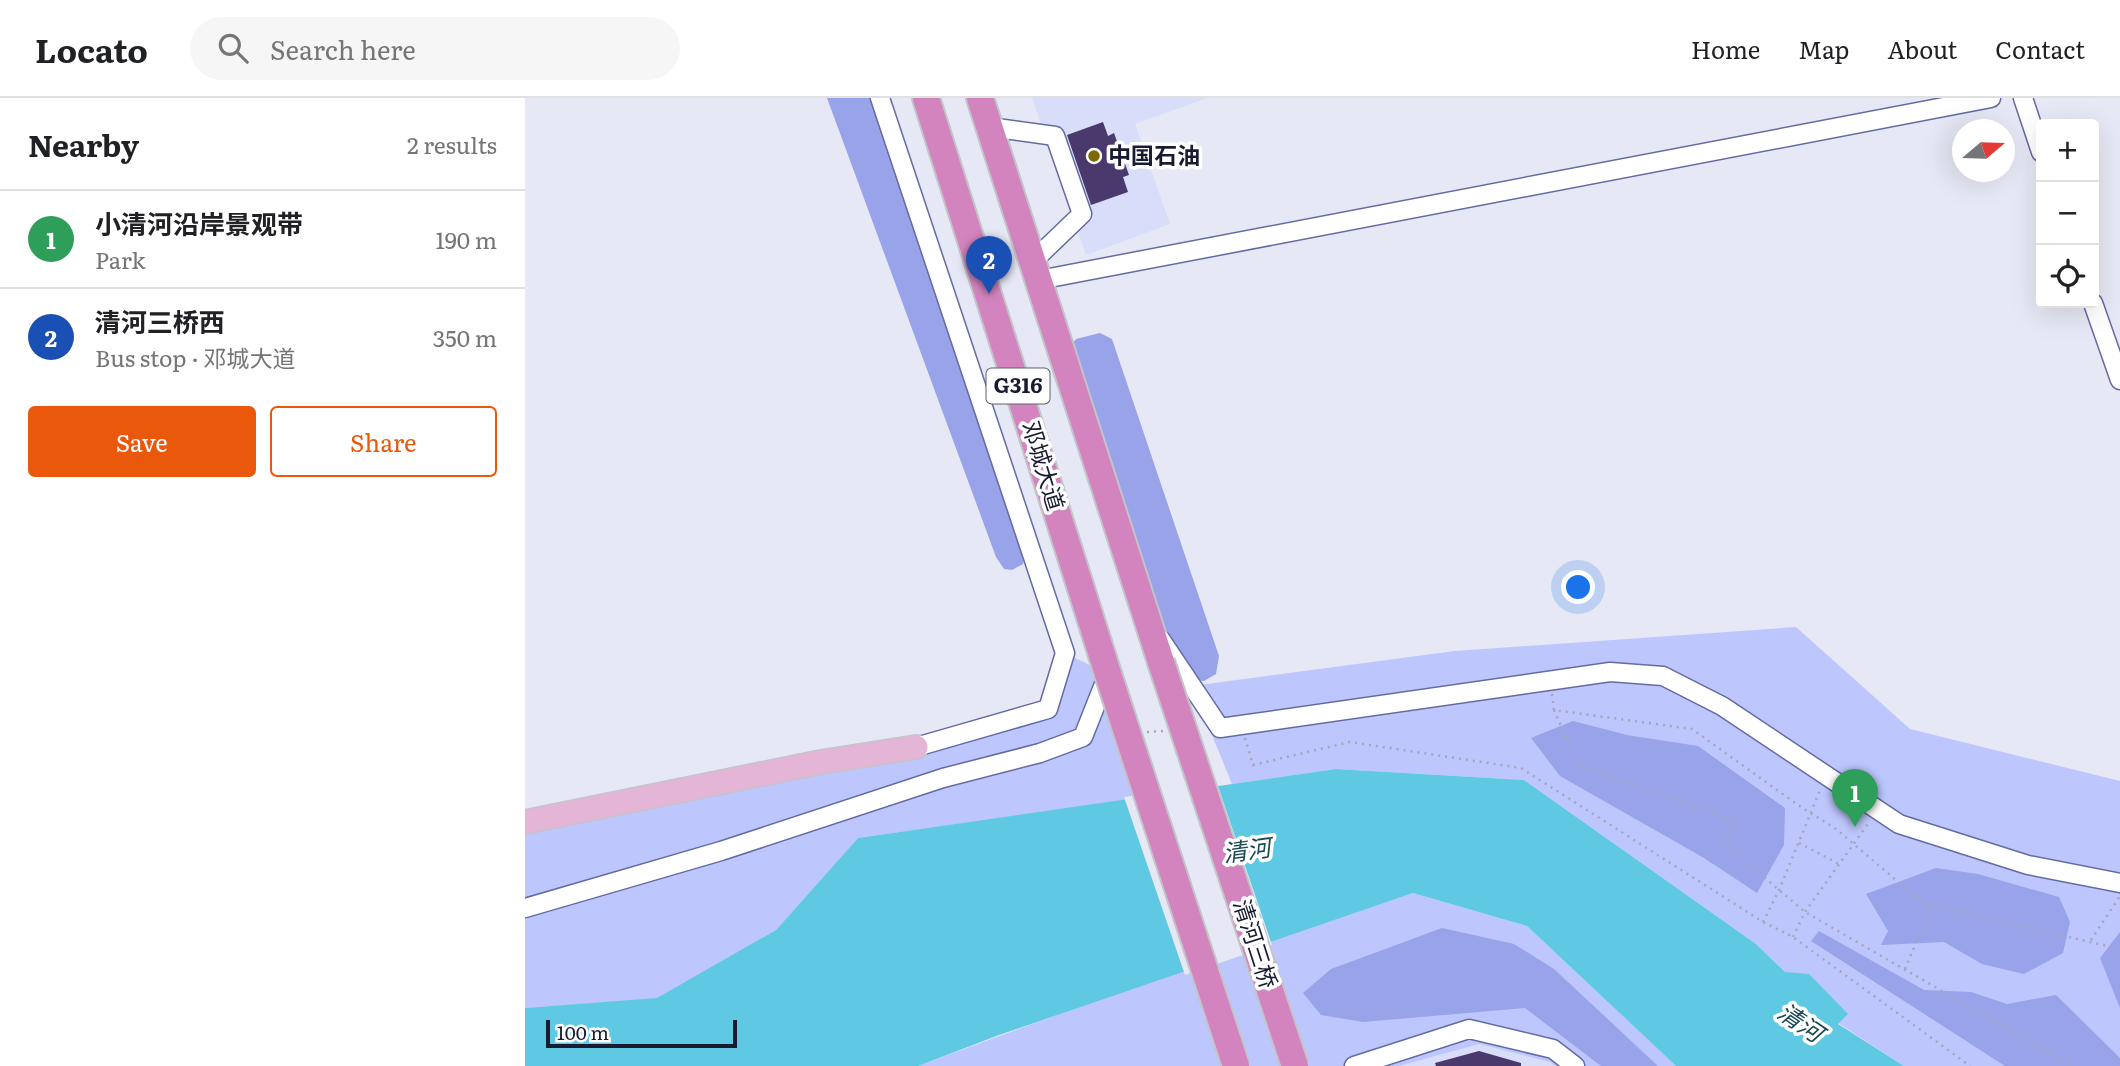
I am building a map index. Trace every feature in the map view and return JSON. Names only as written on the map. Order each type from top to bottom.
[{"type":"highway","name":"邓城大道","points":[[926,98],[1108,674]]},
{"type":"highway","name":"G316","points":[[980,98],[1148,621]]},
{"type":"highway","name":"清河三桥","points":[[1148,621],[1295,1066]]},
{"type":"highway","name":"G316","points":[[1108,674],[1236,1066]]},
{"type":"main road","points":[[525,807],[801,755],[916,747]]},
{"type":"main road","points":[[525,822],[821,762],[916,747]]},
{"type":"street","points":[[880,98],[1065,653],[1048,709],[916,747]]},
{"type":"street","points":[[1036,270],[1991,98]]},
{"type":"street","points":[[2023,98],[2036,137]]},
{"type":"street","points":[[989,127],[1055,136],[1082,214],[1036,270]]},
{"type":"street","points":[[2095,308],[2120,380]]},
{"type":"street","points":[[1148,621],[1220,727],[1609,672],[1663,676],[1722,706],[1899,824],[2028,865],[2120,883]]},
{"type":"street","points":[[525,908],[721,851],[943,778],[1040,753],[1083,737],[1108,674]]},
{"type":"street","points":[[1354,1066],[1469,1029],[1553,1049],[1575,1066]]},
{"type":"path","points":[[1551,680],[1554,710],[1578,765],[1738,822],[1724,843],[1805,912],[2072,1066]]},
{"type":"path","points":[[1554,710],[1692,729],[1836,829],[1923,903],[2120,948]]},
{"type":"path","points":[[1241,725],[1253,765],[1350,742],[1521,768],[1763,922],[1793,937],[1970,1066]]},
{"type":"path","points":[[1138,733],[1165,731]]},
{"type":"path","points":[[1763,922],[1779,890],[1826,775]]},
{"type":"path","points":[[1793,937],[1805,912],[1878,809]]},
{"type":"path","points":[[1798,842],[1839,864]]},
{"type":"path","points":[[2090,942],[2120,896]]},
{"type":"path","points":[[1905,970],[1932,905]]},
{"type":"shaded area","points":[[827,98],[875,98],[1025,551],[1023,564],[1012,570],[1004,569],[996,557]]},
{"type":"shaded area","points":[[1032,98],[1207,98],[1135,124],[1170,224],[1086,255]]},
{"type":"shaded area","points":[[1100,333],[1112,339],[1219,656],[1216,674],[1204,681],[1195,680],[1179,659],[1151,603],[1069,348],[1076,339]]},
{"type":"shaded area","points":[[1796,627],[1910,729],[2120,781],[2120,1066],[1904,1066],[1838,1023],[1847,1014],[1785,972],[1756,944],[1524,780],[1336,769],[1232,784],[1192,686],[1455,651]]},
{"type":"shaded area","points":[[1065,653],[1108,674],[1148,797],[858,838],[776,930],[657,999],[525,1008],[525,814],[1048,709]]},
{"type":"shaded area","points":[[1573,721],[1627,735],[1698,746],[1785,808],[1784,845],[1757,893],[1704,858],[1560,776],[1531,738]]},
{"type":"shaded area","points":[[1936,868],[1978,874],[2059,897],[2070,922],[2063,953],[2024,974],[1982,964],[1944,942],[1881,945],[1888,931],[1866,894]]},
{"type":"shaded area","points":[[1413,893],[1527,926],[1676,1066],[1555,1066],[1550,1062],[1479,1044],[1399,1066],[918,1066],[1139,985]]},
{"type":"shaded area","points":[[1442,928],[1514,944],[1554,969],[1658,1066],[1601,1066],[1525,1008],[1363,1022],[1321,1015],[1303,993],[1331,969]]},
{"type":"shaded area","points":[[1819,931],[1924,990],[1971,992],[2007,1004],[2056,995],[2120,1058],[2120,1066],[2005,1066],[1811,941]]},
{"type":"shaded area","points":[[2120,932],[2120,1008],[2100,958]]},
{"type":"shaded area","points":[[1479,1044],[1550,1062],[1555,1066],[1399,1066]]},
{"type":"water","name":"清河","points":[[1336,769],[1524,780],[1756,944],[1785,972],[1809,974],[1848,1014],[1838,1024],[1904,1066],[1676,1066],[1527,926],[1413,893],[999,1035],[918,1066],[525,1066],[525,1008],[657,998],[776,930],[858,838]]},
{"type":"pier","points":[[1217,783],[1272,945],[1185,975],[1124,797]]},
{"type":"building","name":"中国石油","points":[[1103,122],[1108,136],[1114,133],[1129,175],[1123,177],[1128,192],[1091,205],[1067,135]]},
{"type":"building","points":[[1479,1051],[1521,1063],[1521,1066],[1436,1066],[1435,1063]]},
{"type":"place","name":"中国石油","points":[[1094,156]]},
{"type":"place","name":"清河三桥西","points":[[989,294]]},
{"type":"place","name":"小清河沿岸景观带","points":[[1855,827]]}]
